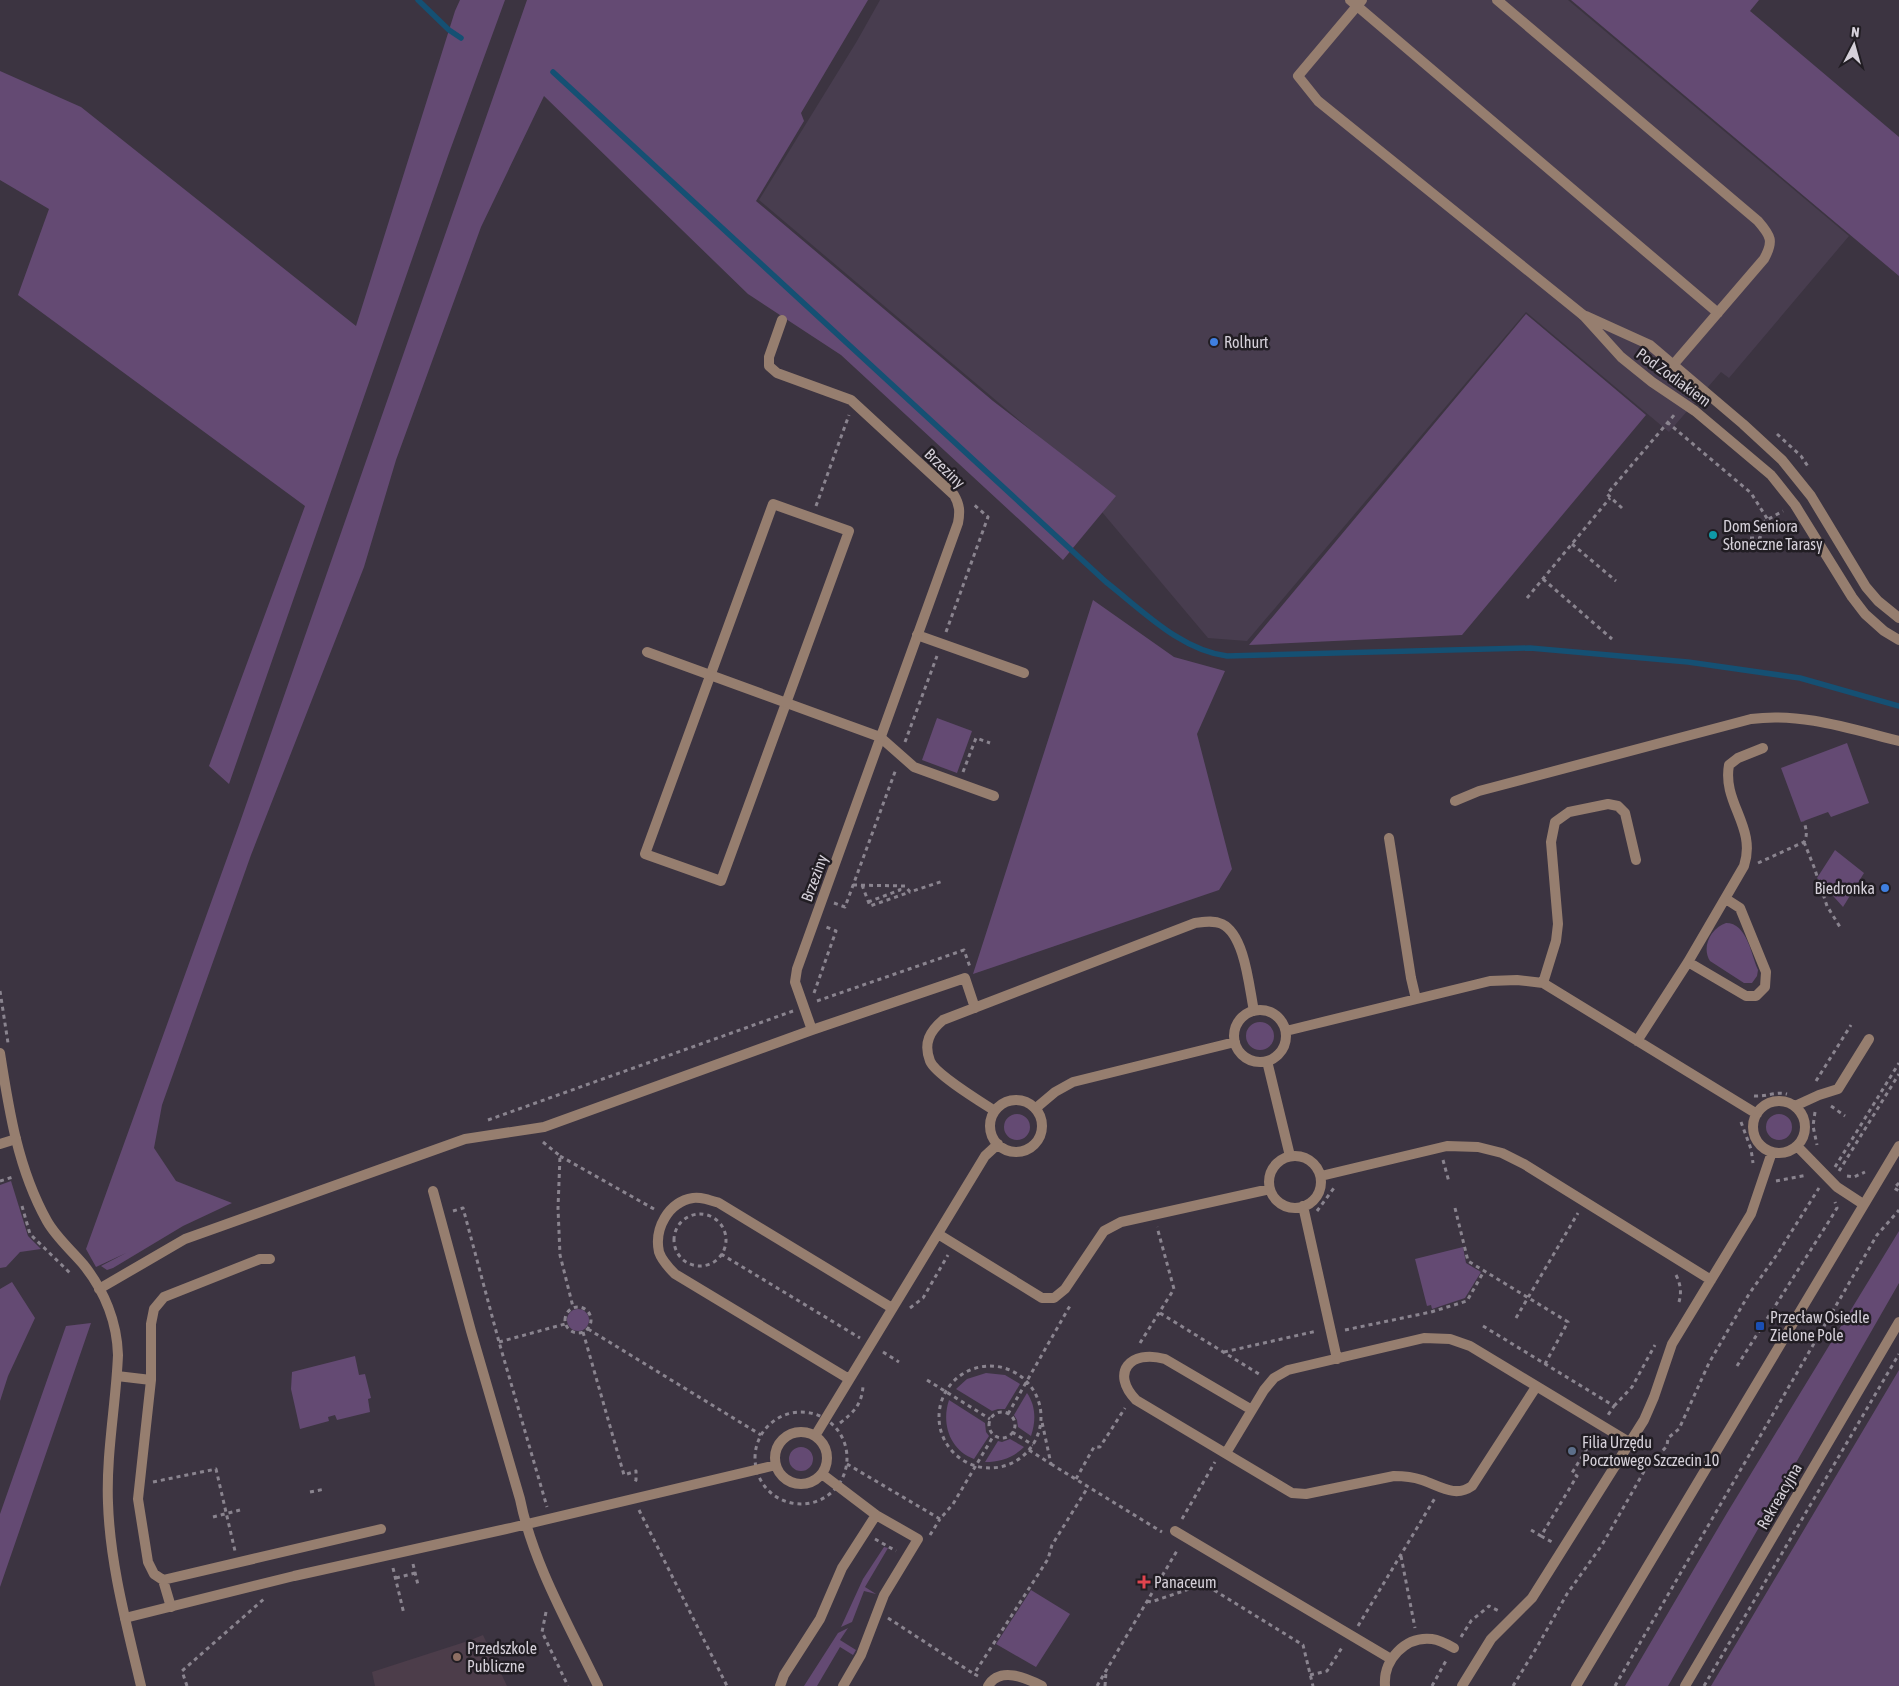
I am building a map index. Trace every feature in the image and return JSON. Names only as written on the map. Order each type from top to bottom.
[{"type":"street","points":[[1497,0],[1758,221],[1768,233],[1771,247],[1764,259],[1673,365]]},
{"type":"street","points":[[1583,315],[1318,101],[1298,76],[1356,2],[1718,313]]},
{"type":"street","name":"Pod Zodiakiem","points":[[1583,315],[1650,345],[1744,424],[1782,460],[1811,496],[1866,587],[1878,601],[1899,618]]},
{"type":"street","name":"Pod Zodiakiem","points":[[1583,315],[1621,357],[1652,382],[1695,411],[1771,475],[1794,505],[1852,597],[1865,614],[1884,631],[1899,640]]},
{"type":"street","name":"Brzeziny","points":[[782,320],[770,356],[769,366],[777,373],[851,400],[954,495],[959,503],[960,513],[797,969],[796,982],[812,1030]]},
{"type":"street","points":[[773,504],[812,518],[849,532],[721,882],[645,854],[773,504]]},
{"type":"street","points":[[917,635],[1024,673]]},
{"type":"street","points":[[647,652],[880,737],[914,767],[994,796]]},
{"type":"street","points":[[1455,801],[1479,792],[1751,719],[1768,717],[1804,719],[1899,741]]},
{"type":"street","points":[[1637,1041],[1726,899],[1746,859],[1748,854],[1746,832],[1728,788],[1727,776],[1729,765],[1738,758],[1764,748]]},
{"type":"street","points":[[1543,983],[1556,941],[1558,924],[1551,842],[1555,822],[1568,812],[1608,804],[1618,806],[1625,813],[1636,860]]},
{"type":"street","points":[[1388,838],[1416,999]]},
{"type":"street","points":[[1688,962],[1746,996],[1756,996],[1765,987],[1766,972],[1740,908],[1726,899]]},
{"type":"street","points":[[995,1111],[948,1079],[930,1062],[927,1042],[932,1029],[943,1020],[1194,923],[1209,921],[1221,924],[1236,938],[1254,1011]]},
{"type":"street","points":[[99,1290],[185,1239],[465,1139],[544,1127],[812,1030],[965,978],[975,1008]]},
{"type":"street","points":[[1286,1031],[1490,980],[1517,980],[1543,983],[1756,1114]]},
{"type":"street","points":[[1263,1010],[1278,1016],[1286,1031],[1286,1038],[1280,1053],[1267,1061],[1259,1062],[1244,1056],[1235,1042],[1234,1034],[1240,1019],[1254,1011],[1263,1010]]},
{"type":"street","points":[[1795,1106],[1838,1089],[1869,1040]]},
{"type":"street","points":[[1036,1108],[1055,1092],[1074,1082],[1235,1042]]},
{"type":"street","points":[[0,1053],[16,1139],[32,1192],[48,1223],[84,1266],[99,1290],[111,1315],[117,1339],[117,1376],[108,1471],[108,1501],[112,1550],[141,1686]]},
{"type":"street","points":[[1267,1061],[1290,1156]]},
{"type":"street","points":[[1019,1100],[1036,1108],[1040,1115],[1042,1131],[1040,1139],[1034,1145],[1020,1152],[1012,1152],[998,1144],[991,1132],[992,1118],[1001,1104],[1019,1100]]},
{"type":"street","points":[[1774,1101],[1781,1101],[1795,1106],[1804,1118],[1805,1125],[1805,1133],[1798,1146],[1783,1153],[1772,1152],[1759,1144],[1753,1129],[1756,1114],[1767,1104],[1774,1101]]},
{"type":"street","points":[[0,1144],[16,1139]]},
{"type":"street","points":[[814,1436],[985,1156],[998,1144]]},
{"type":"street","points":[[1321,1176],[1441,1153],[1447,1146],[1478,1147],[1502,1153],[1711,1280]]},
{"type":"street","points":[[1798,1146],[1837,1187],[1863,1204]]},
{"type":"street","points":[[1576,1686],[1899,1146]]},
{"type":"street","points":[[1462,1686],[1491,1639],[1532,1598],[1644,1420],[1672,1344],[1751,1214],[1772,1152]]},
{"type":"street","points":[[1290,1156],[1298,1156],[1313,1162],[1321,1176],[1320,1191],[1310,1203],[1303,1206],[1286,1207],[1273,1196],[1270,1189],[1269,1180],[1275,1164],[1290,1156]]},
{"type":"street","points":[[938,1234],[1042,1298],[1054,1298],[1066,1290],[1104,1231],[1129,1220],[1270,1189]]},
{"type":"street","points":[[434,1191],[534,1552],[598,1686]]},
{"type":"street","points":[[850,1379],[675,1274],[665,1264],[660,1252],[658,1233],[662,1222],[669,1211],[679,1204],[692,1198],[706,1198],[719,1203],[892,1308]]},
{"type":"street","points":[[1303,1206],[1336,1359]]},
{"type":"street","points":[[171,1607],[163,1580],[154,1574],[148,1562],[138,1499],[152,1380],[151,1324],[154,1309],[164,1297],[260,1259],[270,1259]]},
{"type":"street","name":"Rekreacyjna","points":[[1686,1686],[1899,1322]]},
{"type":"street","points":[[1224,1452],[1264,1390],[1274,1378],[1288,1370],[1424,1338],[1450,1339],[1470,1346],[1629,1442]]},
{"type":"street","points":[[1252,1410],[1165,1359],[1144,1356],[1134,1359],[1125,1373],[1125,1383],[1128,1392],[1136,1400],[1292,1492],[1306,1494],[1394,1476],[1407,1476],[1456,1492],[1465,1490],[1472,1486],[1536,1387]]},
{"type":"street","points":[[117,1376],[152,1380]]},
{"type":"street","points":[[798,1432],[814,1436],[820,1440],[827,1453],[827,1460],[822,1474],[811,1483],[796,1484],[783,1477],[776,1464],[775,1456],[777,1447],[782,1440],[798,1432]]},
{"type":"street","points":[[126,1618],[304,1574],[776,1464]]},
{"type":"street","points":[[822,1474],[876,1514],[918,1539],[884,1595],[861,1655],[843,1686]]},
{"type":"street","points":[[780,1686],[784,1675],[820,1619],[842,1568],[876,1514]]},
{"type":"street","points":[[163,1580],[381,1529]]},
{"type":"street","points":[[1175,1531],[1391,1659]]},
{"type":"street","points":[[1385,1686],[1386,1669],[1391,1659],[1402,1647],[1417,1640],[1430,1639],[1443,1642],[1454,1648]]},
{"type":"street","points":[[988,1684],[1000,1676],[1013,1675],[1028,1679],[1042,1686]]},
{"type":"path","points":[[1622,508],[1606,494],[1685,404]]},
{"type":"path","points":[[812,518],[850,412]]},
{"type":"path","points":[[1668,422],[1751,493],[1768,520]]},
{"type":"path","points":[[1527,598],[1610,498]]},
{"type":"path","points":[[830,907],[832,902],[845,907],[988,517],[972,503],[959,503]]},
{"type":"path","points":[[1572,544],[1616,581]]},
{"type":"path","points":[[1543,579],[1612,639]]},
{"type":"path","points":[[959,784],[976,738],[990,743]]},
{"type":"path","points":[[1804,821],[1806,831],[1804,842],[1827,906],[1840,928]]},
{"type":"path","points":[[1746,859],[1758,863],[1804,842]]},
{"type":"path","points":[[862,885],[870,906],[943,881]]},
{"type":"path","points":[[853,885],[899,885],[908,887],[910,892]]},
{"type":"path","points":[[868,902],[900,890],[899,885]]},
{"type":"path","points":[[825,919],[823,926],[836,931],[814,993],[817,1001],[964,950],[973,974],[965,978]]},
{"type":"path","points":[[1828,1178],[1899,1063]]},
{"type":"path","points":[[1513,1686],[1567,1594],[1602,1545],[1646,1468],[1667,1446],[1668,1438],[1679,1429],[1709,1363],[1749,1294],[1778,1253],[1818,1186],[1839,1171],[1899,1074]]},
{"type":"path","points":[[1830,1105],[1845,1116]]},
{"type":"path","points":[[1818,1108],[1815,1111],[1813,1126],[1819,1148]]},
{"type":"path","points":[[544,1127],[543,1143],[560,1156],[655,1210]]},
{"type":"path","points":[[1441,1153],[1450,1156]]},
{"type":"path","points":[[1434,1160],[1441,1153]]},
{"type":"path","points":[[1441,1153],[1448,1182]]},
{"type":"path","points":[[560,1156],[558,1208],[560,1255],[573,1308]]},
{"type":"path","points":[[1829,1160],[1842,1175],[1854,1177],[1865,1172]]},
{"type":"path","points":[[1802,1169],[1824,1192]]},
{"type":"path","points":[[1775,1181],[1776,1176]]},
{"type":"path","points":[[0,1180],[10,1177],[14,1178],[15,1182]]},
{"type":"path","points":[[1899,1182],[1893,1188],[1899,1191]]},
{"type":"path","points":[[1316,1218],[1317,1212],[1337,1185]]},
{"type":"path","points":[[1738,1366],[1837,1208],[1830,1196]]},
{"type":"path","points":[[20,1199],[30,1234],[44,1248]]},
{"type":"path","points":[[1516,1318],[1585,1202]]},
{"type":"path","points":[[1572,1207],[1579,1212]]},
{"type":"path","points":[[440,1215],[463,1208],[547,1508]]},
{"type":"path","points":[[1455,1208],[1468,1262],[1568,1322],[1545,1364]]},
{"type":"path","points":[[1615,1686],[1877,1235],[1899,1210]]},
{"type":"path","points":[[702,1214],[711,1217],[720,1224],[724,1233],[725,1244],[721,1254],[709,1264],[698,1265],[688,1262],[680,1256],[675,1247],[674,1237],[677,1227],[692,1215],[702,1214]]},
{"type":"path","points":[[1134,1359],[1135,1352],[1174,1289],[1157,1227],[1148,1228]]},
{"type":"path","points":[[907,1311],[923,1298],[954,1244]]},
{"type":"path","points":[[721,1254],[899,1362]]},
{"type":"path","points":[[1341,1326],[1345,1330],[1431,1312],[1467,1300],[1484,1271]]},
{"type":"path","points":[[1674,1272],[1680,1286],[1681,1296],[1674,1312]]},
{"type":"path","points":[[1008,1414],[1041,1353],[1075,1298]]},
{"type":"path","points":[[573,1308],[584,1308],[589,1312],[591,1319],[588,1329],[583,1332],[572,1332],[565,1324],[566,1314],[573,1308]]},
{"type":"path","points":[[1160,1313],[1261,1374],[1266,1368]]},
{"type":"path","points":[[499,1342],[565,1324]]},
{"type":"path","points":[[1483,1326],[1614,1406]]},
{"type":"path","points":[[588,1329],[761,1435]]},
{"type":"path","points":[[1224,1352],[1317,1331],[1318,1336]]},
{"type":"path","points":[[583,1332],[624,1475],[636,1471],[636,1480],[632,1486]]},
{"type":"path","points":[[1531,1530],[1541,1536],[1577,1476],[1572,1473],[1600,1426],[1614,1406],[1632,1387],[1660,1338]]},
{"type":"path","points":[[878,1358],[887,1344]]},
{"type":"path","points":[[1704,1686],[1899,1354]]},
{"type":"path","points":[[1041,1417],[1039,1431],[1029,1450],[1008,1465],[992,1468],[968,1463],[954,1453],[942,1432],[940,1408],[946,1392],[956,1380],[969,1371],[984,1367],[1008,1370],[1027,1382],[1036,1395],[1041,1417],[1051,1464]]},
{"type":"path","points":[[927,1380],[990,1419]]},
{"type":"path","points":[[836,1427],[857,1408],[862,1397],[863,1383]]},
{"type":"path","points":[[1076,1479],[1094,1447],[1100,1447],[1124,1408],[1136,1400]]},
{"type":"path","points":[[806,1412],[825,1418],[836,1427],[847,1448],[846,1472],[838,1487],[830,1495],[816,1502],[800,1505],[784,1502],[771,1493],[760,1481],[756,1469],[755,1456],[761,1435],[771,1423],[791,1413],[806,1412]]},
{"type":"path","points":[[1000,1412],[1008,1414],[1014,1422],[1012,1432],[1006,1437],[994,1435],[989,1428],[990,1419],[1000,1412]]},
{"type":"path","points":[[1012,1432],[1033,1445]]},
{"type":"path","points":[[927,1540],[940,1519],[953,1504],[994,1435]]},
{"type":"path","points":[[1029,1450],[1162,1532]]},
{"type":"path","points":[[1175,1531],[1224,1452]]},
{"type":"path","points":[[745,1458],[755,1456]]},
{"type":"path","points":[[847,1464],[940,1519]]},
{"type":"path","points":[[140,1485],[216,1469],[237,1562]]},
{"type":"path","points":[[632,1486],[641,1484]]},
{"type":"path","points":[[632,1486],[639,1509],[728,1686]]},
{"type":"path","points":[[974,1674],[1048,1559],[1052,1545],[1088,1487]]},
{"type":"path","points":[[1310,1675],[1327,1671],[1350,1634],[1357,1629],[1442,1488]]},
{"type":"path","points":[[310,1492],[325,1489]]},
{"type":"path","points":[[522,1514],[557,1505]]},
{"type":"path","points":[[213,1517],[240,1510]]},
{"type":"path","points":[[864,1533],[907,1558]]},
{"type":"path","points":[[1097,1686],[1185,1537]]},
{"type":"path","points":[[1401,1555],[1417,1640]]},
{"type":"path","points":[[412,1560],[418,1585]]},
{"type":"path","points":[[393,1565],[404,1614]]},
{"type":"path","points":[[396,1578],[415,1573]]},
{"type":"path","points":[[1147,1601],[1151,1602],[1204,1584],[1303,1645],[1313,1686]]},
{"type":"path","points":[[186,1686],[182,1671],[272,1593]]},
{"type":"path","points":[[547,1603],[542,1632],[568,1686]]},
{"type":"path","points":[[1432,1686],[1471,1621],[1489,1606],[1500,1612],[1506,1607]]},
{"type":"path","points":[[885,1617],[988,1684]]},
{"type":"path","points":[[1105,1686],[1106,1670]]},
{"type":"shaded area","points":[[460,0],[505,0],[449,153],[229,784],[209,766],[305,506],[18,295],[49,209],[0,180],[0,71],[81,107],[356,326]]},
{"type":"shaded area","points":[[527,0],[868,0],[801,113],[804,121],[756,201],[993,401],[1116,496],[1063,560],[841,355],[748,294],[544,96],[481,227],[396,460],[364,567],[251,855],[162,1105],[154,1148],[176,1181],[232,1203],[183,1226],[113,1268],[107,1270],[101,1266],[126,1253],[96,1267],[86,1249],[239,825]]},
{"type":"shaded area","name":"Rolhurt","points":[[880,0],[1568,0],[1849,236],[1729,378],[1721,372],[1669,432],[1526,312],[1247,641],[1208,638],[1038,436],[759,200],[857,41]]},
{"type":"shaded area","points":[[1571,0],[1759,0],[1750,11],[1899,137],[1899,276]]},
{"type":"shaded area","points":[[1526,314],[1646,415],[1462,635],[1249,645]]},
{"type":"shaded area","points":[[1093,600],[1174,657],[1225,671],[1197,734],[1232,869],[1219,890],[973,974]]},
{"type":"shaded area","points":[[937,718],[972,731],[957,773],[922,760]]},
{"type":"shaded area","points":[[1847,743],[1869,803],[1831,817],[1828,812],[1801,822],[1781,768]]},
{"type":"shaded area","points":[[1835,850],[1864,873],[1843,907],[1817,878]]},
{"type":"shaded area","points":[[1726,923],[1733,924],[1744,934],[1758,970],[1757,976],[1752,983],[1744,983],[1710,961],[1707,956],[1709,939],[1716,929]]},
{"type":"shaded area","points":[[1260,1022],[1270,1026],[1274,1036],[1270,1046],[1260,1050],[1250,1046],[1246,1036],[1250,1026]]},
{"type":"shaded area","points":[[1017,1114],[1027,1117],[1030,1127],[1027,1137],[1017,1140],[1007,1137],[1004,1127],[1007,1117]]},
{"type":"shaded area","points":[[1779,1114],[1788,1118],[1792,1127],[1788,1136],[1779,1140],[1770,1136],[1766,1127],[1770,1118]]},
{"type":"shaded area","points":[[11,1181],[28,1236],[41,1249],[20,1252],[6,1267],[0,1268],[0,1185]]},
{"type":"shaded area","points":[[1899,1231],[1899,1283],[1668,1686],[1625,1686],[1727,1513]]},
{"type":"shaded area","points":[[1463,1247],[1466,1263],[1481,1272],[1465,1298],[1432,1309],[1431,1305],[1427,1306],[1415,1259]]},
{"type":"shaded area","points":[[12,1282],[35,1318],[8,1376],[0,1401],[0,1289]]},
{"type":"shaded area","points":[[578,1309],[588,1316],[589,1320],[582,1330],[578,1331],[568,1324],[567,1320],[574,1310]]},
{"type":"shaded area","points":[[91,1323],[0,1587],[0,1514],[66,1326]]},
{"type":"shaded area","points":[[355,1356],[359,1375],[365,1374],[371,1398],[368,1399],[370,1412],[337,1420],[335,1415],[328,1417],[329,1421],[300,1429],[291,1389],[292,1372]]},
{"type":"shaded area","points":[[1899,1370],[1899,1686],[1711,1686]]},
{"type":"shaded area","points":[[986,1373],[1005,1375],[1020,1384],[1005,1409],[992,1411],[956,1389],[967,1379]]},
{"type":"shaded area","points":[[1027,1393],[1032,1403],[1034,1414],[1031,1436],[1018,1427],[1014,1415]]},
{"type":"shaded area","points":[[949,1400],[985,1423],[986,1432],[989,1436],[974,1459],[959,1449],[949,1435],[946,1418]]},
{"type":"shaded area","points":[[1010,1439],[1024,1447],[1006,1459],[985,1462],[998,1441],[1002,1442]]},
{"type":"shaded area","points":[[801,1447],[806,1448],[812,1454],[812,1464],[806,1470],[801,1471],[796,1470],[790,1464],[789,1459],[790,1454],[796,1448]]},
{"type":"shaded area","points":[[884,1547],[888,1548],[865,1587],[876,1594],[864,1591],[852,1622],[841,1627],[863,1579]]},
{"type":"shaded area","points":[[1031,1590],[1070,1614],[1036,1667],[996,1644]]},
{"type":"shaded area","points":[[848,1628],[840,1640],[856,1650],[853,1655],[840,1647],[817,1686],[804,1686],[838,1633]]},
{"type":"shaded area","name":"Przedszkole Publiczne","points":[[483,1635],[507,1686],[375,1686],[372,1672]]},
{"type":"waterway","points":[[418,0],[449,30],[461,38]]},
{"type":"waterway","points":[[553,72],[1106,582],[1162,627],[1193,646],[1227,656],[1530,648],[1688,662],[1800,678],[1899,706]]},
{"type":"place","name":"Rolhurt","points":[[1214,342]]},
{"type":"place","name":"Dom Seniora Słoneczne Tarasy","points":[[1713,535]]},
{"type":"place","name":"Biedronka","points":[[1885,888]]},
{"type":"place","name":"Przecław Osiedle Zielone Pole","points":[[1760,1326]]},
{"type":"place","name":"Filia Urzędu Pocztowego Szczecin 10","points":[[1572,1451]]},
{"type":"place","name":"Panaceum","points":[[1144,1582]]},
{"type":"place","name":"Przedszkole Publiczne","points":[[457,1657]]}]
